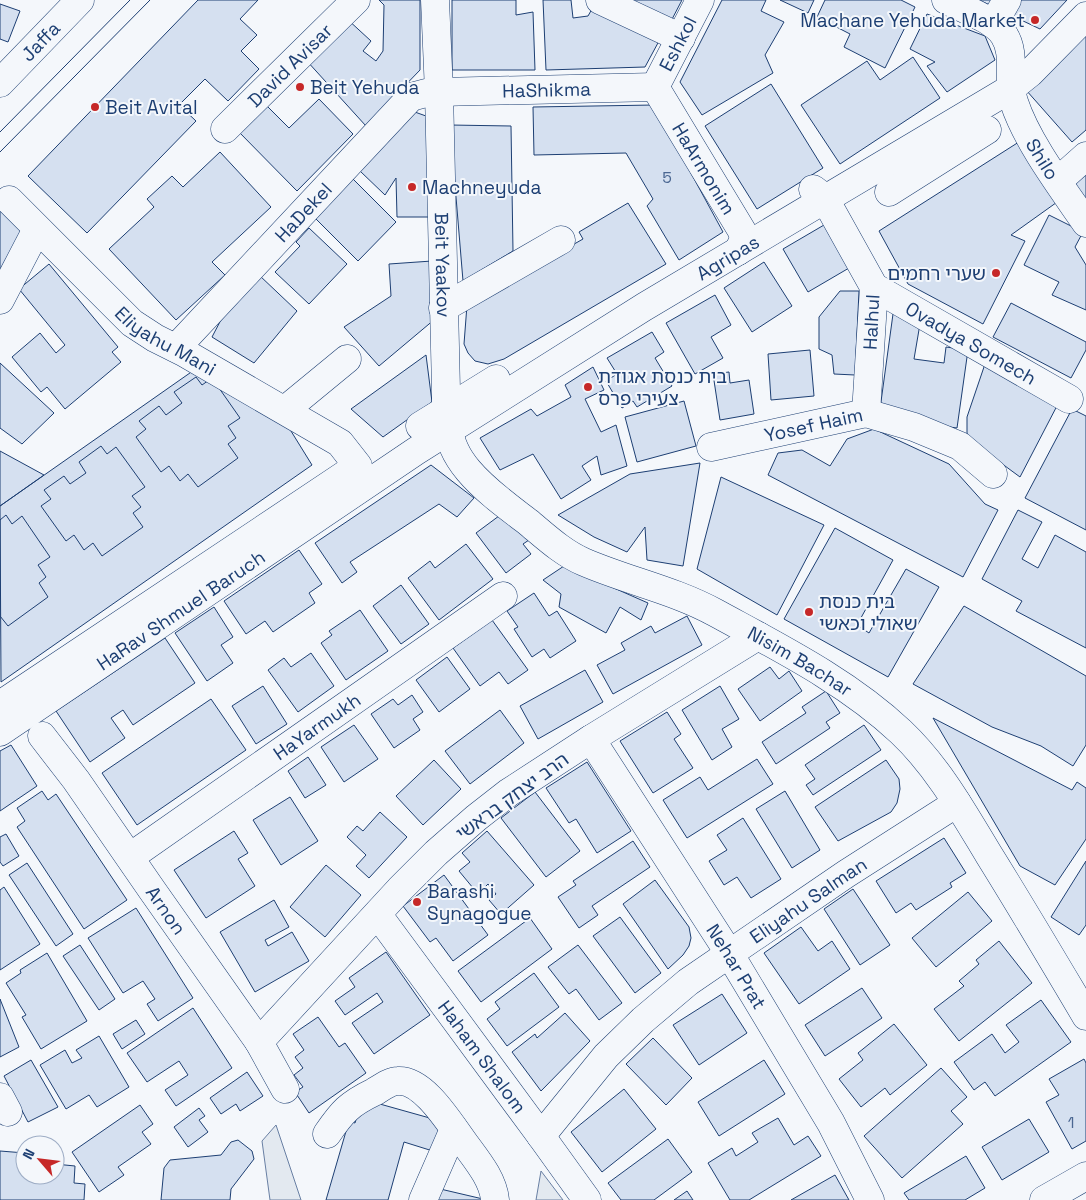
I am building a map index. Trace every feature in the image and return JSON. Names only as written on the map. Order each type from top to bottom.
[{"type":"street","points":[[0,62],[35,29],[55,0]]},
{"type":"street","name":"Jaffa","points":[[0,83],[80,0]]},
{"type":"street","name":"David Avisar","points":[[225,129],[356,0]]},
{"type":"street","name":"Beit Yaakov","points":[[435,0],[447,420]]},
{"type":"street","points":[[600,0],[681,38]]},
{"type":"street","name":"Eshkol","points":[[655,87],[700,0]]},
{"type":"street","points":[[946,0],[993,24],[1007,0]]},
{"type":"street","name":"Agripas","points":[[819,194],[928,152],[1010,80],[1082,0]]},
{"type":"street","name":"Agripas","points":[[354,477],[447,420],[644,307],[740,241],[1010,80],[1030,73],[1086,16]]},
{"type":"street","name":"Shilo","points":[[993,24],[1004,34],[1008,43],[1011,55],[1010,80],[1016,110],[1058,181],[1086,223]]},
{"type":"street","name":"HaShikma","points":[[439,92],[655,87]]},
{"type":"street","name":"HaArmonim","points":[[655,87],[740,241]]},
{"type":"street","name":"HaDekel","points":[[176,348],[411,97],[439,92]]},
{"type":"street","points":[[889,192],[928,152],[987,130]]},
{"type":"street","points":[[1058,181],[1086,156]]},
{"type":"street","name":"Halhul","points":[[819,194],[874,287],[866,414]]},
{"type":"street","name":"Eliyahu Mani","points":[[9,200],[132,323],[154,338],[176,348],[315,429],[354,477]]},
{"type":"street","points":[[0,300],[37,229]]},
{"type":"street","points":[[443,308],[561,240]]},
{"type":"street","name":"Ovadya Somech","points":[[874,287],[1069,399]]},
{"type":"street","points":[[285,410],[347,360]]},
{"type":"street","name":"Yosef Haim","points":[[711,447],[866,414],[914,427],[960,446],[993,474]]},
{"type":"street","name":"Nisim Bachar","points":[[447,420],[453,446],[462,463],[480,483],[565,552],[584,562],[688,598],[758,636],[850,690],[901,732],[925,757],[957,803],[1086,1016]]},
{"type":"street","name":"HaRav Shmuel Baruch","points":[[0,704],[354,477]]},
{"type":"street","name":"HaRav Shmuel Baruch","points":[[0,732],[354,477]]},
{"type":"street","name":"HaYarmukh","points":[[130,857],[503,596]]},
{"type":"street","name":"הרב יצחק בראשי","points":[[259,1042],[436,853],[476,818],[508,793],[591,739],[758,636]]},
{"type":"street","name":"Arnon","points":[[42,736],[76,780],[259,1042],[285,1089]]},
{"type":"street","name":"Nehar Prat","points":[[591,739],[729,954],[831,1123],[870,1200]]},
{"type":"street","name":"Eliyahu Salman","points":[[541,1136],[606,1056],[643,1020],[688,982],[846,874],[957,803]]},
{"type":"street","name":"Haham Shalom","points":[[378,915],[586,1200]]},
{"type":"street","points":[[327,1134],[341,1114],[355,1101],[396,1081],[408,1081],[418,1087],[446,1117],[483,1169],[494,1193],[495,1200]]},
{"type":"street","points":[[423,1200],[454,1129]]},
{"type":"street","points":[[1044,1200],[1086,1176]]},
{"type":"shaded area","points":[[276,1125],[301,1200],[270,1200],[262,1141]]},
{"type":"shaded area","points":[[541,1171],[563,1200],[536,1200]]},
{"type":"building","points":[[198,0],[258,0],[240,19],[257,35],[241,51],[259,69],[228,101],[205,79],[179,105],[196,121],[87,233],[28,176]]},
{"type":"building","points":[[379,0],[420,0],[420,70],[366,126],[306,60],[346,18],[371,41],[363,51],[376,61],[383,51],[384,5]]},
{"type":"building","points":[[452,0],[516,0],[516,15],[533,12],[535,70],[452,70]]},
{"type":"building","points":[[543,0],[571,0],[573,18],[588,16],[592,9],[659,41],[645,67],[546,70]]},
{"type":"building","points":[[618,0],[682,0],[669,25]]},
{"type":"building","points":[[722,0],[766,0],[761,11],[784,22],[765,55],[773,73],[702,115],[680,82]]},
{"type":"building","points":[[780,0],[814,0],[808,13]]},
{"type":"building","points":[[825,0],[901,0],[915,7],[885,68],[844,47],[850,34],[817,17]]},
{"type":"building","name":"Machane Yehuda Market","points":[[979,0],[1067,0],[1040,29]]},
{"type":"building","points":[[0,4],[20,11],[8,42],[0,39]]},
{"type":"building","points":[[927,14],[985,36],[995,60],[947,92],[927,66],[935,62],[910,49]]},
{"type":"building","points":[[1086,36],[1086,130],[1072,142],[1026,90]]},
{"type":"building","points":[[913,57],[940,98],[840,164],[801,105],[867,61],[880,80]]},
{"type":"building","points":[[771,84],[823,168],[757,209],[705,126]]},
{"type":"building","points":[[319,99],[353,134],[297,191],[237,130],[264,103],[289,128]]},
{"type":"building","points":[[654,105],[723,232],[679,260],[647,206],[653,199],[626,153],[534,155],[533,107]]},
{"type":"building","points":[[412,111],[426,116],[430,217],[397,217],[396,178],[385,195],[360,171]]},
{"type":"building","points":[[450,125],[511,126],[513,251],[463,281]]},
{"type":"building","points":[[1022,140],[1060,200],[1011,235],[1025,241],[983,324],[908,284],[879,231]]},
{"type":"building","points":[[220,152],[271,207],[212,262],[225,275],[176,320],[109,249],[154,207],[147,199],[172,176],[183,187]]},
{"type":"building","points":[[1086,166],[1086,203],[1070,178]]},
{"type":"building","points":[[353,179],[396,222],[358,261],[314,217]]},
{"type":"building","points":[[628,203],[666,264],[504,359],[488,364],[475,361],[468,353],[464,344],[467,305],[583,239],[579,232]]},
{"type":"building","points":[[0,206],[31,239],[0,289]]},
{"type":"building","points":[[1049,215],[1083,232],[1075,247],[1086,265],[1086,310],[1052,295],[1059,282],[1024,265]]},
{"type":"building","points":[[824,225],[849,268],[808,292],[783,249]]},
{"type":"building","points":[[309,228],[347,264],[309,304],[275,272],[300,246],[296,242]]},
{"type":"building","points":[[432,261],[435,319],[379,366],[344,327],[391,296],[389,264]]},
{"type":"building","points":[[764,262],[792,306],[752,332],[724,288]]},
{"type":"building","points":[[49,264],[118,347],[112,352],[121,362],[65,409],[47,387],[41,392],[12,357],[40,333],[56,353],[65,345],[19,289]]},
{"type":"building","points":[[259,275],[297,311],[254,363],[212,337],[223,316]]},
{"type":"building","points":[[840,291],[859,291],[855,375],[834,374],[832,355],[819,349],[819,317]]},
{"type":"building","points":[[715,295],[731,325],[711,337],[723,358],[695,374],[666,323]]},
{"type":"building","points":[[1011,303],[1086,342],[1086,350],[1071,378],[993,337]]},
{"type":"building","points":[[893,314],[921,318],[914,359],[944,363],[946,347],[968,350],[957,428],[912,422],[880,409]]},
{"type":"building","points":[[652,332],[664,352],[655,358],[672,386],[637,407],[633,401],[622,408],[606,381],[617,374],[607,358]]},
{"type":"building","points":[[810,350],[814,396],[771,400],[768,354]]},
{"type":"building","points":[[426,355],[432,402],[383,437],[351,409]]},
{"type":"building","points":[[986,361],[1059,402],[1020,477],[967,438],[967,417]]},
{"type":"building","points":[[0,363],[54,413],[22,444],[0,428]]},
{"type":"building","points":[[593,367],[604,390],[585,399],[601,432],[616,425],[627,466],[601,475],[597,456],[582,466],[591,480],[561,499],[533,454],[500,470],[480,438],[531,409],[537,416],[571,397],[565,385]]},
{"type":"building","points":[[197,368],[286,423],[312,465],[1,682],[0,506]]},
{"type":"building","points":[[729,372],[730,383],[749,380],[754,414],[720,420],[713,374]]},
{"type":"building","points":[[196,377],[202,385],[212,378],[240,418],[228,426],[236,438],[228,444],[238,458],[198,487],[188,474],[180,481],[169,466],[161,472],[136,437],[146,429],[139,421],[159,406],[166,415],[182,403],[174,392]]},
{"type":"building","points":[[684,401],[696,446],[637,462],[625,417]]},
{"type":"building","points":[[1072,409],[1086,416],[1086,530],[1025,498]]},
{"type":"building","points":[[874,429],[949,464],[985,504],[998,510],[963,577],[768,475],[778,453],[802,450],[830,466],[847,439]]},
{"type":"building","points":[[101,446],[107,454],[116,447],[145,487],[132,496],[141,507],[133,513],[143,527],[102,556],[93,543],[84,550],[74,535],[66,541],[41,506],[51,499],[44,490],[64,476],[70,484],[86,473],[79,462]]},
{"type":"building","points":[[0,451],[44,475],[0,506]]},
{"type":"building","points":[[700,463],[683,566],[647,560],[645,527],[627,552],[594,537],[558,515],[630,474]]},
{"type":"building","points":[[431,465],[474,498],[457,517],[439,504],[350,562],[357,572],[342,583],[315,543]]},
{"type":"building","points":[[721,477],[824,525],[777,615],[697,569]]},
{"type":"building","points":[[507,510],[529,540],[523,544],[531,554],[506,573],[476,533]]},
{"type":"building","points":[[1018,510],[1042,522],[1022,559],[1038,568],[1055,535],[1086,552],[1086,648],[1016,611],[1022,601],[982,579]]},
{"type":"building","points":[[6,515],[12,524],[22,516],[50,557],[38,565],[46,577],[39,583],[48,597],[8,626],[0,616],[0,520]]},
{"type":"building","points":[[835,528],[893,560],[857,625],[869,633],[906,569],[939,587],[888,677],[784,619]]},
{"type":"building","points":[[466,544],[493,579],[439,620],[408,578],[430,561],[435,568]]},
{"type":"building","points":[[299,550],[322,584],[309,593],[315,603],[273,632],[265,621],[246,634],[224,601]]},
{"type":"building","points":[[564,566],[648,603],[641,620],[620,607],[606,633],[559,607],[561,594],[543,580]]},
{"type":"building","points":[[401,585],[429,624],[401,644],[373,606]]},
{"type":"building","points":[[534,593],[549,616],[557,611],[576,641],[550,658],[544,649],[532,657],[514,629],[518,627],[507,611]]},
{"type":"building","points":[[964,606],[1086,676],[1086,745],[1073,766],[1041,746],[992,727],[913,684]]},
{"type":"building","points":[[214,607],[233,637],[221,645],[233,663],[207,681],[175,633]]},
{"type":"building","points":[[360,610],[388,651],[346,680],[321,643],[332,635],[329,631]]},
{"type":"building","points":[[687,616],[702,645],[613,694],[597,665],[625,650],[621,643],[651,626],[655,633]]},
{"type":"building","points":[[492,620],[528,670],[508,684],[499,672],[480,686],[453,648]]},
{"type":"building","points":[[165,638],[195,683],[133,725],[123,710],[111,718],[125,738],[90,762],[56,711]]},
{"type":"building","points":[[311,653],[334,686],[298,712],[268,670],[284,658],[291,667]]},
{"type":"building","points":[[447,657],[470,689],[439,712],[416,680]]},
{"type":"building","points":[[770,667],[779,679],[789,671],[802,691],[760,721],[738,689]]},
{"type":"building","points":[[585,670],[603,702],[538,739],[520,706]]},
{"type":"building","points":[[263,686],[287,724],[256,744],[232,706]]},
{"type":"building","points":[[720,686],[739,719],[722,729],[732,747],[712,760],[682,710]]},
{"type":"building","points":[[826,691],[840,713],[826,722],[830,728],[776,764],[762,742],[806,713],[802,707]]},
{"type":"building","points":[[412,695],[423,712],[413,719],[420,730],[394,748],[371,714],[393,699],[398,705]]},
{"type":"building","points":[[211,699],[246,750],[137,825],[102,773]]},
{"type":"building","points":[[500,710],[524,743],[470,784],[445,751]]},
{"type":"building","points":[[667,712],[681,734],[674,739],[693,768],[653,793],[620,741]]},
{"type":"building","points":[[933,718],[1072,790],[1077,782],[1086,788],[1086,839],[1055,885],[1020,866]]},
{"type":"building","points":[[354,725],[378,759],[344,782],[321,747]]},
{"type":"building","points":[[864,725],[881,750],[813,795],[806,785],[815,779],[805,765]]},
{"type":"building","points":[[11,745],[37,786],[0,811],[0,751]]},
{"type":"building","points":[[308,757],[326,785],[305,798],[288,771]]},
{"type":"building","points":[[757,759],[773,784],[687,838],[663,800],[700,777],[708,790]]},
{"type":"building","points":[[434,760],[461,789],[423,825],[396,796]]},
{"type":"building","points":[[886,760],[899,779],[900,789],[897,803],[891,812],[838,841],[815,807]]},
{"type":"building","points":[[587,762],[631,831],[597,853],[576,819],[569,823],[546,788]]},
{"type":"building","points":[[42,791],[48,800],[56,794],[127,900],[84,929],[17,827],[25,821],[17,808]]},
{"type":"building","points":[[785,791],[820,850],[792,868],[756,809]]},
{"type":"building","points":[[535,792],[580,851],[546,877],[501,818]]},
{"type":"building","points":[[290,797],[318,841],[281,865],[253,820]]},
{"type":"building","points":[[380,812],[407,837],[369,878],[356,866],[366,855],[347,837],[357,826],[363,831]]},
{"type":"building","points":[[743,818],[781,879],[751,898],[737,877],[724,885],[709,861],[727,850],[717,835]]},
{"type":"building","points":[[234,831],[248,853],[238,859],[255,886],[206,918],[174,870]]},
{"type":"building","points":[[487,831],[534,885],[501,914],[489,900],[496,894],[488,884],[478,894],[459,871],[470,862],[462,853]]},
{"type":"building","points":[[6,834],[19,856],[3,866],[0,862],[0,837]]},
{"type":"building","points":[[944,838],[966,873],[950,883],[952,887],[916,910],[911,903],[896,913],[876,881]]},
{"type":"building","points":[[633,841],[650,867],[592,906],[598,915],[579,928],[558,897],[576,885],[573,881]]},
{"type":"building","points":[[1086,861],[1086,925],[1079,935],[1051,917]]},
{"type":"building","points":[[27,863],[73,934],[56,946],[9,875]]},
{"type":"building","points":[[326,865],[361,895],[325,937],[290,907]]},
{"type":"building","points":[[444,875],[488,935],[453,961],[436,938],[430,942],[403,906]]},
{"type":"building","points":[[655,880],[689,927],[691,938],[689,946],[683,955],[668,969],[623,904]]},
{"type":"building","points":[[4,887],[40,944],[0,970],[0,890]]},
{"type":"building","points":[[853,889],[890,945],[860,965],[824,909]]},
{"type":"building","points":[[968,892],[992,921],[936,967],[912,938]]},
{"type":"building","points":[[274,900],[289,927],[265,940],[268,946],[292,932],[309,961],[255,992],[220,932]]},
{"type":"building","points":[[136,908],[193,998],[158,1021],[147,1004],[155,999],[143,981],[123,993],[88,938]]},
{"type":"building","points":[[620,917],[661,973],[635,993],[593,936]]},
{"type":"building","points":[[530,918],[552,949],[481,1002],[458,971]]},
{"type":"building","points":[[801,927],[818,951],[832,941],[850,969],[799,1004],[764,953]]},
{"type":"building","points":[[999,941],[1032,983],[959,1041],[934,1009],[964,986],[959,981],[979,964],[976,960]]},
{"type":"building","points":[[80,945],[115,999],[99,1010],[63,956]]},
{"type":"building","points":[[578,945],[622,1003],[599,1020],[576,989],[569,994],[548,967]]},
{"type":"building","points":[[386,952],[430,1015],[374,1054],[352,1023],[383,1002],[377,993],[345,1015],[335,1001],[355,987],[349,978]]},
{"type":"building","points":[[47,953],[87,1021],[41,1049],[22,1017],[26,1015],[6,983],[21,973],[20,970]]},
{"type":"building","points":[[534,973],[559,1007],[507,1046],[487,1019],[500,1009],[495,1002]]},
{"type":"building","points":[[862,988],[882,1018],[825,1056],[805,1025]]},
{"type":"building","points":[[722,994],[747,1033],[699,1065],[673,1025]]},
{"type":"building","points":[[0,999],[19,1047],[0,1057]]},
{"type":"building","points":[[1041,1000],[1071,1042],[995,1096],[985,1082],[974,1090],[954,1062],[992,1034],[1005,1053],[1019,1042],[1006,1025]]},
{"type":"building","points":[[193,1008],[232,1068],[176,1106],[165,1090],[188,1075],[179,1061],[147,1082],[127,1053]]},
{"type":"building","points":[[565,1013],[590,1041],[541,1091],[512,1052],[535,1034],[537,1038]]},
{"type":"building","points":[[318,1017],[339,1047],[345,1043],[366,1073],[309,1113],[295,1092],[303,1087],[294,1075],[303,1068],[295,1057],[304,1050],[293,1034]]},
{"type":"building","points":[[136,1020],[145,1034],[122,1049],[113,1034]]},
{"type":"building","points":[[894,1024],[927,1065],[890,1095],[885,1088],[861,1107],[839,1079],[863,1060],[858,1053]]},
{"type":"building","points":[[99,1036],[129,1087],[97,1107],[89,1095],[66,1109],[40,1065],[65,1050],[72,1063],[82,1058],[76,1050]]},
{"type":"building","points":[[653,1038],[692,1078],[666,1105],[626,1064]]},
{"type":"building","points":[[1084,1059],[1086,1063],[1086,1141],[1072,1149],[1046,1102],[1059,1095],[1049,1079]]},
{"type":"building","points":[[31,1060],[58,1107],[28,1122],[4,1076]]},
{"type":"building","points":[[764,1060],[785,1094],[719,1136],[698,1102]]},
{"type":"building","points":[[941,1068],[967,1097],[951,1111],[963,1124],[902,1178],[864,1136]]},
{"type":"building","points":[[247,1072],[263,1096],[240,1111],[236,1104],[221,1114],[210,1098]]},
{"type":"building","points":[[624,1089],[656,1129],[602,1172],[571,1132]]},
{"type":"building","points":[[362,1099],[444,1122],[436,1152],[404,1142],[388,1200],[326,1200],[349,1121],[355,1123]]},
{"type":"building","points":[[140,1105],[153,1124],[142,1132],[151,1144],[118,1167],[124,1175],[99,1192],[72,1152]]},
{"type":"building","points":[[199,1108],[205,1116],[199,1120],[208,1132],[188,1147],[174,1127]]},
{"type":"building","points":[[778,1118],[794,1145],[808,1136],[821,1156],[749,1200],[730,1200],[708,1163],[732,1148],[736,1156],[758,1142],[752,1133]]},
{"type":"building","points":[[1029,1119],[1049,1152],[1002,1180],[982,1147]]},
{"type":"building","points":[[668,1139],[692,1172],[654,1200],[621,1200],[608,1183]]},
{"type":"building","points":[[238,1140],[252,1151],[254,1159],[231,1189],[230,1200],[161,1200],[164,1168],[170,1160],[221,1155],[231,1142]]},
{"type":"building","points":[[0,1151],[15,1152],[15,1185],[65,1185],[65,1165],[75,1166],[74,1183],[85,1184],[84,1200],[0,1200]]},
{"type":"building","points":[[966,1156],[985,1188],[965,1200],[909,1200],[904,1193]]},
{"type":"building","points":[[835,1175],[849,1200],[791,1200]]},
{"type":"building","points":[[436,1188],[483,1199],[483,1200],[433,1200]]},
{"type":"building","points":[[687,1191],[693,1200],[674,1200]]},
{"type":"tram line","points":[[0,132],[130,0]]},
{"type":"tram line","points":[[0,152],[150,0]]},
{"type":"place","name":"Machane Yehuda Market","points":[[1035,20]]},
{"type":"place","name":"Beit Yehuda","points":[[300,87]]},
{"type":"place","name":"Beit Avital","points":[[95,107]]},
{"type":"place","name":"Machneyuda","points":[[412,187]]},
{"type":"place","name":"שערי רחמים","points":[[996,273]]},
{"type":"place","name":"בית כנסת אגודת צעירי פרס","points":[[588,387]]},
{"type":"place","name":"בית כנסת שאולי וכאשי","points":[[809,612]]},
{"type":"place","name":"Barashi Synagogue","points":[[417,902]]}]
